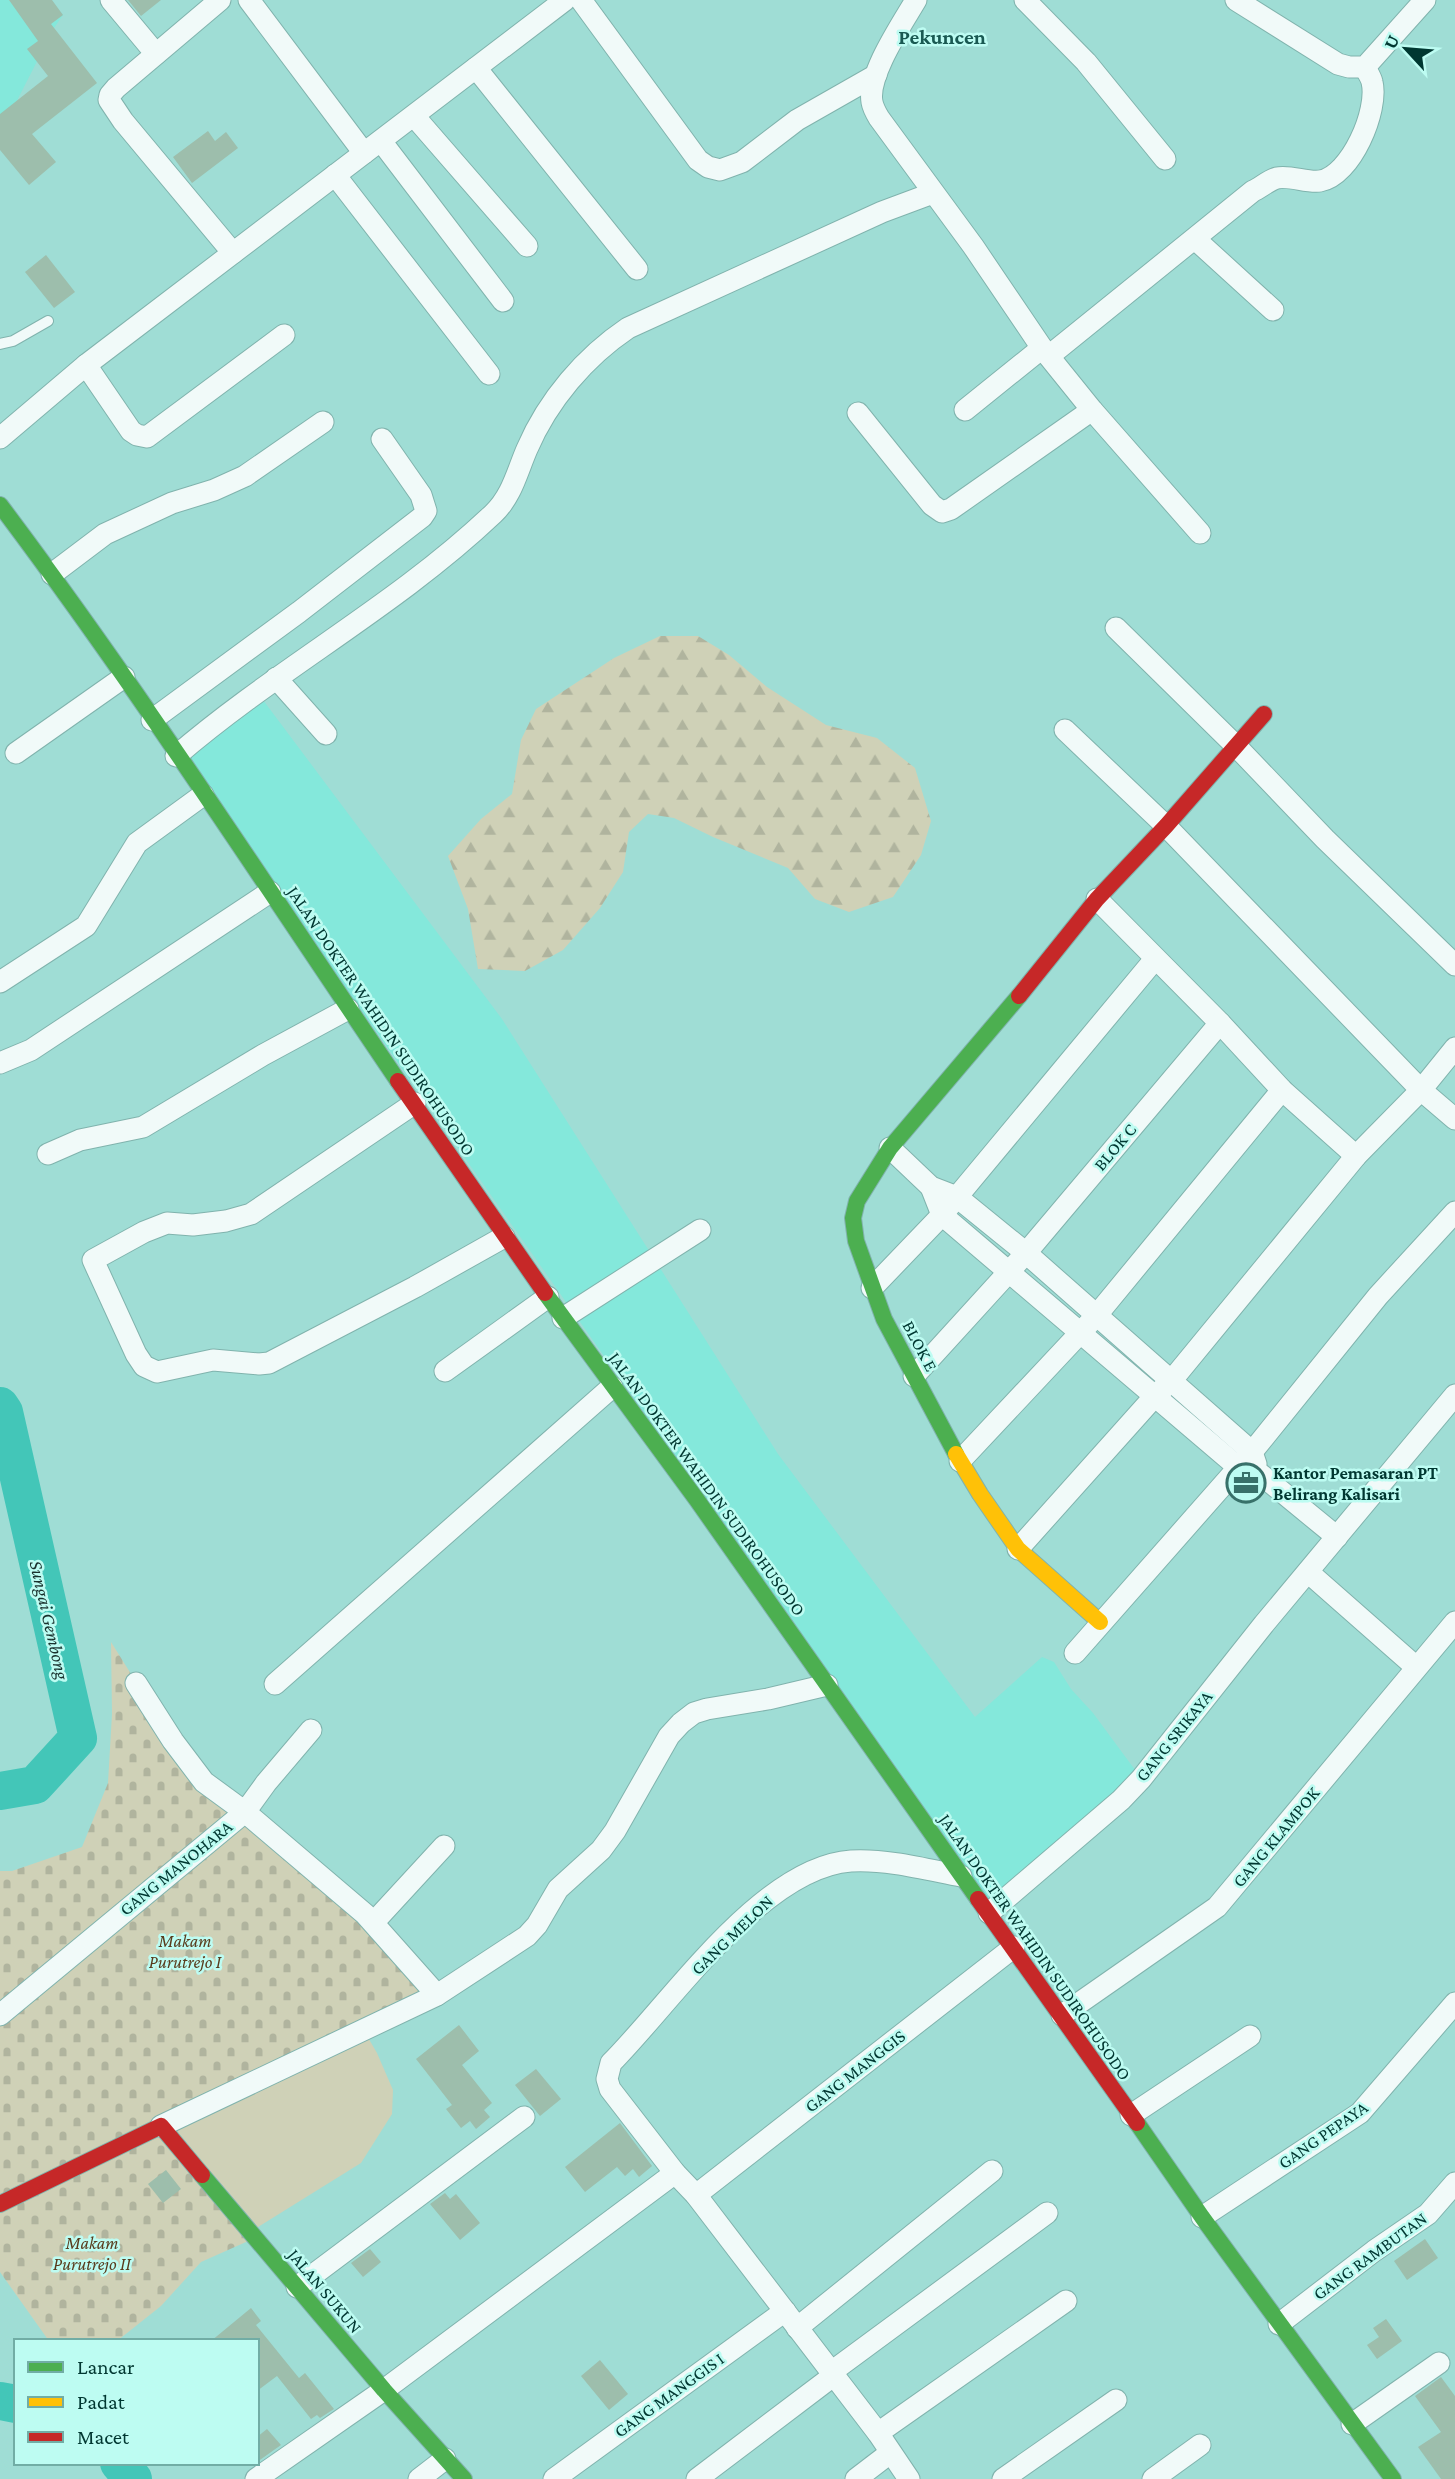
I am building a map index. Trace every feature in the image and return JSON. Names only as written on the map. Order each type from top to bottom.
[{"type":"main road","name":"JALAN DOKTER WAHIDIN SUDIROHUSODO","points":[[0,505],[124,677],[504,1237],[697,1500],[1202,2217],[1393,2479]]},
{"type":"main road","name":"BLOK E","points":[[1100,1622],[1018,1549],[960,1461],[884,1320],[856,1241],[853,1218],[857,1201],[890,1148],[983,1041],[1097,900],[1264,714]]},
{"type":"main road","points":[[0,2204],[161,2126]]},
{"type":"main road","name":"JALAN SUKUN","points":[[161,2126],[384,2390],[464,2479]]},
{"type":"street","points":[[111,0],[156,54]]},
{"type":"street","points":[[220,0],[116,88],[109,100],[123,121],[233,253]]},
{"type":"street","points":[[249,0],[503,300]]},
{"type":"street","points":[[0,438],[86,365],[565,0]]},
{"type":"street","points":[[581,0],[698,160],[714,169],[726,169],[742,162],[797,120],[876,75]]},
{"type":"street","points":[[916,0],[876,75],[872,88],[875,111],[1046,352],[1092,410],[1199,533]]},
{"type":"street","points":[[1025,0],[1086,62],[1165,159]]},
{"type":"street","points":[[1236,0],[1338,64],[1349,68],[1365,67],[1425,0]]},
{"type":"street","points":[[965,410],[1195,239],[1253,191],[1277,178],[1319,181],[1335,176],[1347,163],[1359,142],[1372,99],[1372,81],[1365,67]]},
{"type":"street","points":[[476,68],[637,269]]},
{"type":"street","points":[[414,116],[527,246]]},
{"type":"street","points":[[335,174],[489,374]]},
{"type":"street","points":[[176,756],[232,710],[433,567],[494,513],[510,491],[538,425],[591,356],[614,338],[628,328],[882,212],[933,193]]},
{"type":"street","points":[[1195,239],[1273,310]]},
{"type":"street","points":[[86,365],[131,431],[147,436],[284,335]]},
{"type":"street","points":[[858,413],[932,505],[942,512],[951,509],[1092,410]]},
{"type":"street","points":[[52,574],[105,534],[172,503],[214,490],[245,476],[323,422]]},
{"type":"street","points":[[152,720],[422,517],[426,511],[421,495],[382,439]]},
{"type":"street","points":[[1116,628],[1236,746],[1325,839],[1455,965]]},
{"type":"street","points":[[16,752],[124,677]]},
{"type":"street","points":[[276,678],[326,734]]},
{"type":"street","points":[[1065,730],[1166,826],[1421,1090],[1455,1119]]},
{"type":"street","points":[[0,982],[86,926],[137,843],[203,795]]},
{"type":"street","points":[[0,1063],[31,1050],[270,892]]},
{"type":"street","points":[[1097,900],[1220,1023],[1282,1090],[1356,1156]]},
{"type":"street","points":[[872,1288],[942,1215],[1155,959]]},
{"type":"street","points":[[48,1154],[80,1140],[143,1127],[263,1055],[348,1009]]},
{"type":"street","name":"BLOK C","points":[[914,1376],[1026,1253],[1220,1023]]},
{"type":"street","points":[[1018,1549],[1172,1380],[1356,1156],[1421,1090],[1455,1048]]},
{"type":"street","points":[[960,1461],[1096,1316],[1282,1090]]},
{"type":"street","points":[[415,1103],[251,1214],[193,1225],[167,1223],[144,1232],[93,1260],[136,1354],[144,1366],[157,1372],[213,1360],[269,1363],[504,1237]]},
{"type":"street","points":[[890,1148],[931,1187],[957,1197],[1026,1253],[1172,1380],[1259,1473],[1337,1537]]},
{"type":"street","points":[[931,1187],[942,1215],[1154,1397],[1245,1459]]},
{"type":"street","points":[[1075,1653],[1245,1459],[1378,1296],[1455,1212]]},
{"type":"street","points":[[564,1318],[700,1230]]},
{"type":"street","points":[[444,1371],[548,1297]]},
{"type":"street","points":[[275,1685],[612,1387]]},
{"type":"street","name":"GANG SRIKAYA","points":[[989,1913],[1127,1794],[1455,1395]]},
{"type":"street","points":[[1308,1572],[1416,1667]]},
{"type":"street","name":"GANG KLAMPOK","points":[[1062,2015],[1210,1912],[1455,1622]]},
{"type":"street","points":[[136,1683],[173,1741],[204,1782],[245,1811],[311,1730]]},
{"type":"street","points":[[161,2126],[437,1995],[527,1936],[537,1925],[558,1889],[601,1850],[669,1736],[694,1713],[827,1685]]},
{"type":"street","name":"GANG MANOHARA","points":[[0,2015],[245,1811],[373,1922],[437,1995]]},
{"type":"street","points":[[373,1922],[444,1846]]},
{"type":"street","name":"GANG MELON","points":[[675,2173],[610,2089],[607,2079],[611,2063],[751,1911],[784,1886],[818,1868],[849,1861],[878,1861],[961,1876]]},
{"type":"street","name":"GANG MANGGIS","points":[[696,2195],[1014,1947]]},
{"type":"street","name":"GANG PEPAYA","points":[[1202,2217],[1352,2117],[1455,2003]]},
{"type":"street","points":[[1131,2115],[1250,2036]]},
{"type":"street","points":[[297,2287],[524,2117]]},
{"type":"street","name":"GANG MANGGIS I","points":[[554,2479],[791,2320],[992,2171]]},
{"type":"street","points":[[256,2479],[384,2390],[675,2173],[696,2195],[878,2433],[909,2479]]},
{"type":"street","name":"GANG RAMBUTAN","points":[[1279,2324],[1374,2251],[1421,2220],[1455,2183]]},
{"type":"street","points":[[697,2479],[1047,2213]]},
{"type":"street","points":[[878,2433],[1066,2301]]},
{"type":"street","points":[[1352,2424],[1439,2362]]},
{"type":"street","points":[[1003,2479],[1116,2400]]},
{"type":"street","points":[[1153,2479],[1200,2445]]},
{"type":"street","points":[[856,2479],[890,2453]]},
{"type":"street","points":[[419,2479],[445,2459]]},
{"type":"lane","points":[[0,344],[13,341],[48,321]]},
{"type":"shaded area","points":[[0,0],[51,0],[63,15],[0,134]]},
{"type":"shaded area","points":[[260,696],[502,1019],[778,1454],[975,1717],[1042,1657],[1054,1662],[1071,1689],[1093,1713],[1141,1778],[994,1911],[183,757]]},
{"type":"green space","points":[[660,636],[698,636],[729,655],[767,687],[826,725],[877,738],[915,768],[931,821],[921,855],[893,897],[849,912],[815,899],[788,868],[674,818],[648,814],[629,832],[623,872],[600,908],[563,950],[525,971],[478,969],[468,909],[448,856],[481,819],[512,794],[521,740],[536,709],[614,658]]},
{"type":"green space","name":"Makam Purutrejo I","points":[[111,1642],[173,1741],[437,1995],[161,2125],[255,2238],[201,2262],[161,2306],[120,2339],[48,2339],[0,2272],[0,1871],[12,1871],[82,1847],[108,1783],[112,1714]]},
{"type":"green space","points":[[363,2029],[393,2090],[392,2114],[361,2163],[250,2232],[161,2126]]},
{"type":"building","points":[[9,0],[52,0],[63,15],[51,24],[97,83],[32,134],[56,162],[29,185],[0,150],[0,114],[48,76],[27,49],[38,41]]},
{"type":"building","points":[[128,0],[161,0],[141,16]]},
{"type":"building","points":[[208,131],[215,141],[226,132],[238,148],[192,183],[173,157]]},
{"type":"building","points":[[46,255],[75,292],[54,308],[25,272]]},
{"type":"building","points":[[459,2025],[479,2051],[462,2065],[492,2103],[484,2110],[490,2117],[476,2129],[470,2121],[461,2128],[446,2109],[452,2105],[416,2059]]},
{"type":"building","points":[[536,2069],[561,2099],[540,2116],[515,2085]]},
{"type":"building","points":[[620,2123],[652,2166],[639,2177],[633,2169],[625,2176],[617,2167],[585,2192],[565,2167]]},
{"type":"building","points":[[166,2170],[181,2189],[163,2203],[148,2184]]},
{"type":"building","points":[[445,2193],[450,2199],[456,2194],[480,2223],[460,2240],[430,2204]]},
{"type":"building","points":[[1425,2239],[1438,2258],[1407,2280],[1394,2261]]},
{"type":"building","points":[[370,2249],[381,2262],[363,2277],[351,2263]]},
{"type":"building","points":[[251,2308],[261,2321],[256,2325],[299,2378],[305,2373],[334,2409],[320,2418],[317,2415],[311,2419],[277,2376],[259,2390],[259,2339],[213,2339]]},
{"type":"building","points":[[1386,2319],[1402,2341],[1377,2359],[1367,2345],[1379,2337],[1373,2328]]},
{"type":"building","points":[[600,2360],[628,2394],[609,2410],[581,2376]]},
{"type":"building","points":[[1441,2377],[1455,2396],[1455,2479],[1441,2479],[1418,2447],[1441,2432],[1415,2396]]},
{"type":"building","points":[[267,2429],[281,2445],[259,2461],[259,2435]]},
{"type":"waterway","name":"Sungai Gembong","points":[[0,1406],[4,1412],[78,1738],[35,1785],[0,1791]]},
{"type":"waterway","name":"Sungai Gembong","points":[[0,2401],[14,2404]]},
{"type":"waterway","name":"Sungai Gembong","points":[[121,2465],[133,2479]]},
{"type":"traffic: fast","points":[[0,505],[153,718],[398,1081]]},
{"type":"traffic: fast","points":[[956,1454],[884,1319],[856,1241],[853,1218],[857,1201],[890,1148],[1019,996]]},
{"type":"traffic: fast","points":[[545,1293],[697,1500],[978,1899]]},
{"type":"traffic: fast","points":[[1137,2123],[1202,2217],[1393,2479]]},
{"type":"traffic: fast","points":[[202,2175],[384,2390],[464,2479]]},
{"type":"traffic: slow","points":[[956,1454],[1018,1549],[1100,1622]]},
{"type":"traffic: jam","points":[[1019,996],[1097,899],[1166,826],[1264,714]]},
{"type":"traffic: jam","points":[[398,1081],[545,1293]]},
{"type":"traffic: jam","points":[[978,1899],[1137,2123]]},
{"type":"traffic: jam","points":[[0,2204],[161,2126],[202,2175]]},
{"type":"place","name":"Kantor Pemasaran PT Belirang Kalisari","points":[[1246,1483]]},
{"type":"district","name":"Pekuncen","points":[[942,37]]},
{"type":"park label","name":"Makam Purutrejo II","points":[[92,2253]]}]
